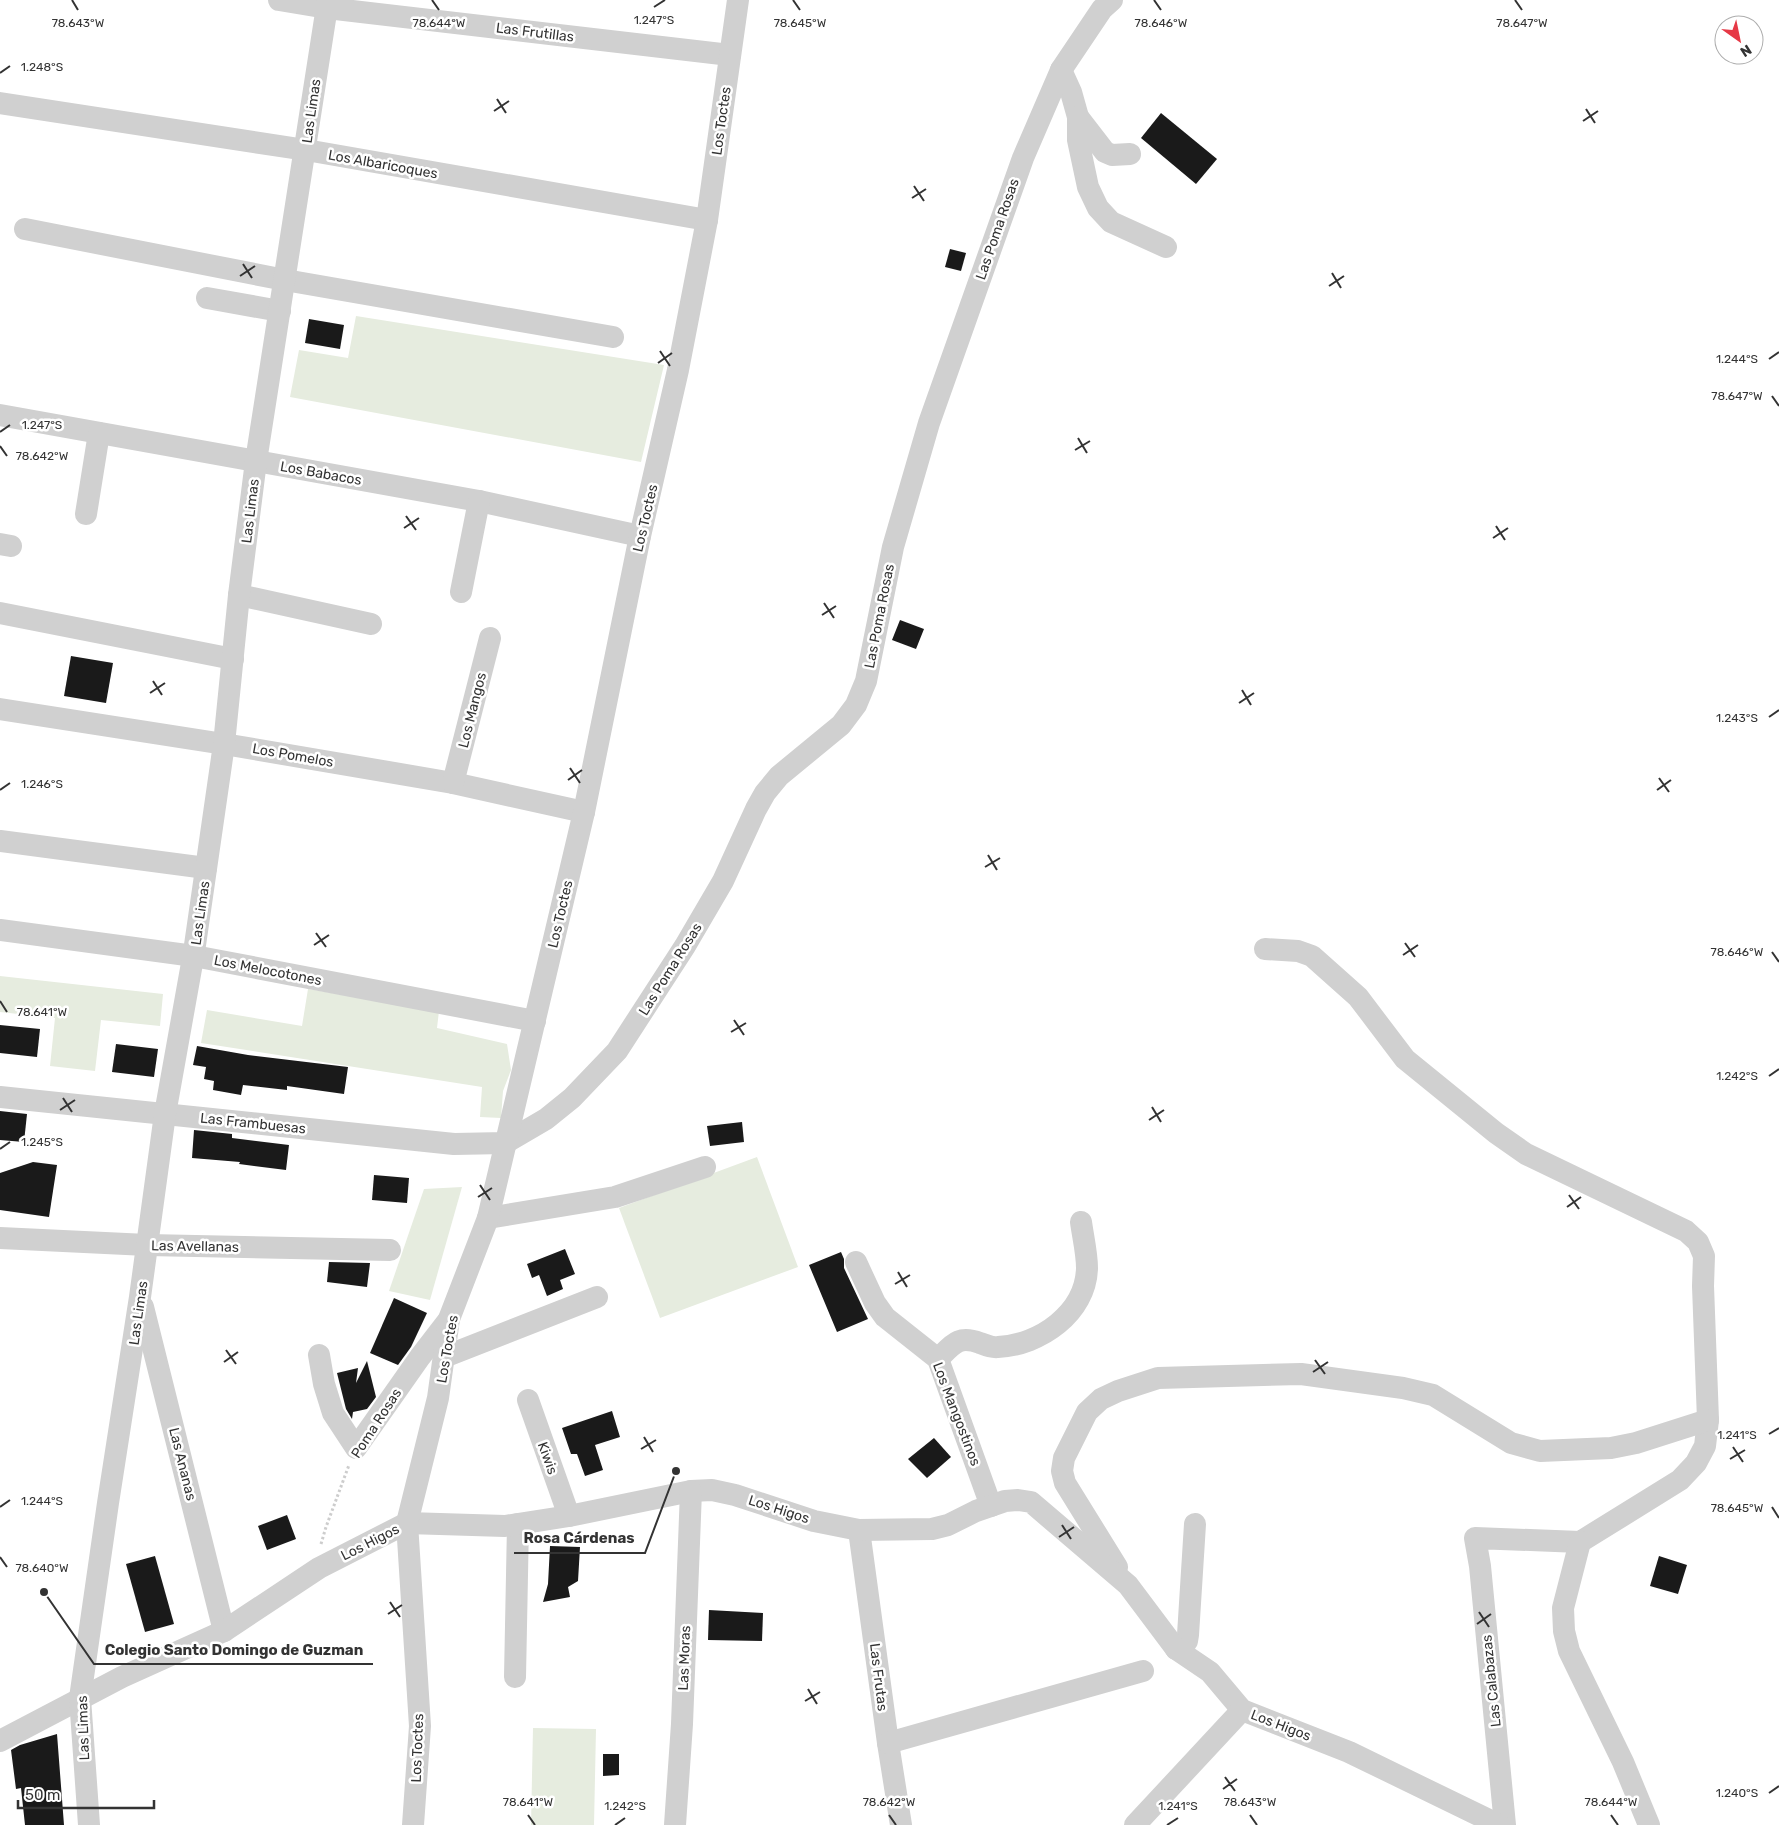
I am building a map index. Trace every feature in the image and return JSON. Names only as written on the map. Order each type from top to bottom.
[{"type":"street","name":"Las Frutillas","points":[[280,0],[327,4],[730,55]]},
{"type":"street","name":"Los Toctes","points":[[413,1825],[420,1726],[407,1523],[438,1398],[450,1319],[488,1218],[584,812],[640,536],[678,370],[707,220],[738,0]]},
{"type":"street","name":"Las Poma Rosas","points":[[505,1143],[546,1119],[572,1098],[617,1051],[685,946],[723,881],[765,793],[779,776],[841,725],[856,705],[866,681],[893,547],[929,423],[1023,158],[1061,70],[1102,8],[1112,0]]},
{"type":"street","name":"Las Limas","points":[[89,1825],[80,1698],[140,1297],[165,1114],[194,956],[224,744],[239,595],[256,461],[306,150],[327,4]]},
{"type":"street","points":[[1061,70],[1071,92],[1078,116],[1078,140],[1088,187],[1098,208],[1111,222],[1166,247]]},
{"type":"street","name":"Los Albaricoques","points":[[0,103],[306,150],[707,220]]},
{"type":"street","points":[[1078,116],[1105,152],[1112,155],[1130,154]]},
{"type":"street","points":[[24,229],[285,280],[613,337]]},
{"type":"street","points":[[208,298],[280,311]]},
{"type":"street","name":"Los Babacos","points":[[0,415],[479,501],[640,536]]},
{"type":"street","points":[[86,514],[99,433]]},
{"type":"street","points":[[461,592],[479,501]]},
{"type":"street","points":[[239,595],[371,624]]},
{"type":"street","points":[[0,613],[233,659]]},
{"type":"street","name":"Los Mangos","points":[[453,782],[490,638]]},
{"type":"street","name":"Los Pomelos","points":[[0,709],[453,782],[584,812]]},
{"type":"street","points":[[0,841],[206,868]]},
{"type":"street","name":"Los Melocotones","points":[[0,930],[194,956],[535,1021]]},
{"type":"street","points":[[1265,949],[1298,951],[1312,956],[1358,997],[1405,1059],[1496,1133],[1526,1154],[1653,1213],[1686,1231],[1698,1242],[1704,1256],[1703,1286],[1708,1420],[1705,1446],[1696,1463],[1680,1480],[1580,1542],[1563,1608],[1564,1631],[1569,1651],[1622,1762],[1649,1825]]},
{"type":"street","name":"Las Frambuesas","points":[[0,1097],[454,1144],[505,1143]]},
{"type":"street","points":[[488,1218],[615,1198],[705,1167]]},
{"type":"street","points":[[938,1360],[952,1345],[960,1340],[972,1340],[997,1347],[1026,1342],[1051,1330],[1068,1316],[1082,1291],[1087,1268],[1081,1222]]},
{"type":"street","name":"Las Avellanas","points":[[0,1238],[147,1245],[390,1250]]},
{"type":"street","name":"Los Mangostinos","points":[[856,1262],[875,1303],[885,1317],[938,1360],[991,1506]]},
{"type":"street","points":[[444,1357],[597,1296]]},
{"type":"street","name":"Las Ananas","points":[[140,1297],[224,1631]]},
{"type":"street","name":"Poma Rosas","points":[[356,1448],[420,1357],[450,1319]]},
{"type":"street","points":[[319,1355],[324,1384],[333,1413],[356,1448]]},
{"type":"street","points":[[1128,1585],[1065,1483],[1062,1471],[1064,1458],[1087,1412],[1101,1400],[1118,1391],[1158,1378],[1301,1374],[1403,1388],[1433,1395],[1511,1443],[1540,1451],[1611,1448],[1636,1443],[1708,1420]]},
{"type":"street","name":"Kiwis","points":[[528,1400],[569,1516]]},
{"type":"street","name":"Los Higos","points":[[0,1741],[122,1677],[224,1631],[319,1568],[407,1523],[505,1526],[569,1516],[691,1491],[712,1490],[814,1520],[859,1530],[940,1528],[991,1506],[1005,1501],[1018,1500],[1031,1502],[1128,1585],[1176,1649],[1210,1672],[1242,1710],[1349,1752],[1499,1825]]},
{"type":"street","name":"Las Moras","points":[[675,1825],[682,1724],[691,1491]]},
{"type":"street","points":[[516,1677],[518,1524]]},
{"type":"street","points":[[1176,1649],[1187,1641],[1188,1635],[1195,1524]]},
{"type":"street","name":"Las Frutas","points":[[859,1530],[866,1568],[888,1743],[901,1825]]},
{"type":"street","name":"Las Calabazas","points":[[1505,1825],[1480,1566],[1475,1538],[1580,1542]]},
{"type":"street","points":[[888,1743],[1143,1671]]},
{"type":"street","points":[[1135,1825],[1242,1710]]},
{"type":"path","name":"Poma Rosas","points":[[319,1568],[320,1549],[326,1527],[356,1448]]},
{"type":"shaded area","points":[[356,316],[664,365],[641,462],[290,397],[299,350],[348,358]]},
{"type":"shaded area","points":[[0,976],[163,994],[160,1026],[101,1020],[95,1071],[50,1066],[55,1018],[0,1012]]},
{"type":"shaded area","points":[[308,989],[439,1011],[437,1028],[507,1044],[511,1070],[503,1091],[501,1118],[480,1117],[482,1087],[201,1043],[207,1010],[302,1026]]},
{"type":"shaded area","points":[[757,1157],[798,1267],[660,1318],[619,1208]]},
{"type":"shaded area","points":[[462,1187],[430,1300],[389,1291],[424,1189]]},
{"type":"shaded area","points":[[533,1728],[596,1729],[594,1825],[531,1825]]},
{"type":"building","points":[[1161,113],[1217,159],[1196,184],[1141,138]]},
{"type":"building","points":[[950,249],[966,253],[961,271],[945,267]]},
{"type":"building","points":[[309,319],[344,325],[340,349],[305,343]]},
{"type":"building","points":[[900,620],[924,629],[916,649],[892,640]]},
{"type":"building","points":[[71,656],[113,663],[106,703],[64,696]]},
{"type":"building","points":[[0,1025],[40,1029],[37,1057],[0,1053]]},
{"type":"building","points":[[116,1044],[158,1049],[154,1077],[112,1072]]},
{"type":"building","points":[[197,1046],[248,1055],[348,1067],[344,1094],[287,1086],[287,1090],[243,1085],[241,1095],[213,1090],[214,1081],[204,1079],[206,1067],[193,1065]]},
{"type":"building","points":[[0,1111],[27,1114],[24,1142],[0,1140]]},
{"type":"building","points":[[742,1122],[744,1142],[710,1146],[707,1126]]},
{"type":"building","points":[[194,1130],[232,1134],[232,1138],[289,1145],[286,1170],[239,1164],[240,1162],[192,1158]]},
{"type":"building","points":[[33,1162],[57,1165],[49,1217],[0,1210],[0,1173]]},
{"type":"building","points":[[374,1175],[409,1178],[407,1203],[372,1200]]},
{"type":"building","points":[[565,1249],[575,1274],[560,1280],[563,1289],[547,1296],[539,1275],[532,1278],[527,1264]]},
{"type":"building","points":[[841,1252],[844,1259],[844,1268],[868,1319],[837,1332],[809,1265]]},
{"type":"building","points":[[329,1262],[370,1263],[367,1287],[327,1282]]},
{"type":"building","points":[[394,1298],[427,1313],[411,1347],[398,1365],[370,1353]]},
{"type":"building","points":[[367,1361],[376,1397],[367,1409],[353,1412],[352,1419],[346,1409],[337,1373],[358,1368],[356,1383]]},
{"type":"building","points":[[612,1411],[620,1437],[595,1445],[603,1470],[585,1476],[577,1454],[571,1454],[562,1428]]},
{"type":"building","points":[[934,1438],[951,1457],[927,1478],[908,1459]]},
{"type":"building","points":[[287,1515],[296,1539],[267,1550],[258,1526]]},
{"type":"building","points":[[550,1546],[580,1547],[578,1581],[568,1587],[570,1597],[543,1602],[548,1584]]},
{"type":"building","points":[[155,1556],[174,1624],[145,1632],[126,1564]]},
{"type":"building","points":[[1659,1556],[1687,1565],[1678,1594],[1650,1586]]},
{"type":"building","points":[[709,1610],[763,1613],[762,1641],[708,1640]]},
{"type":"building","points":[[57,1734],[64,1825],[25,1825],[21,1788],[16,1789],[11,1750],[20,1745]]},
{"type":"building","points":[[603,1754],[619,1754],[619,1775],[603,1776]]},
{"type":"place","name":"Rosa Cárdenas","points":[[676,1471]]},
{"type":"place","name":"Colegio Santo Domingo de Guzman","points":[[44,1592]]}]
